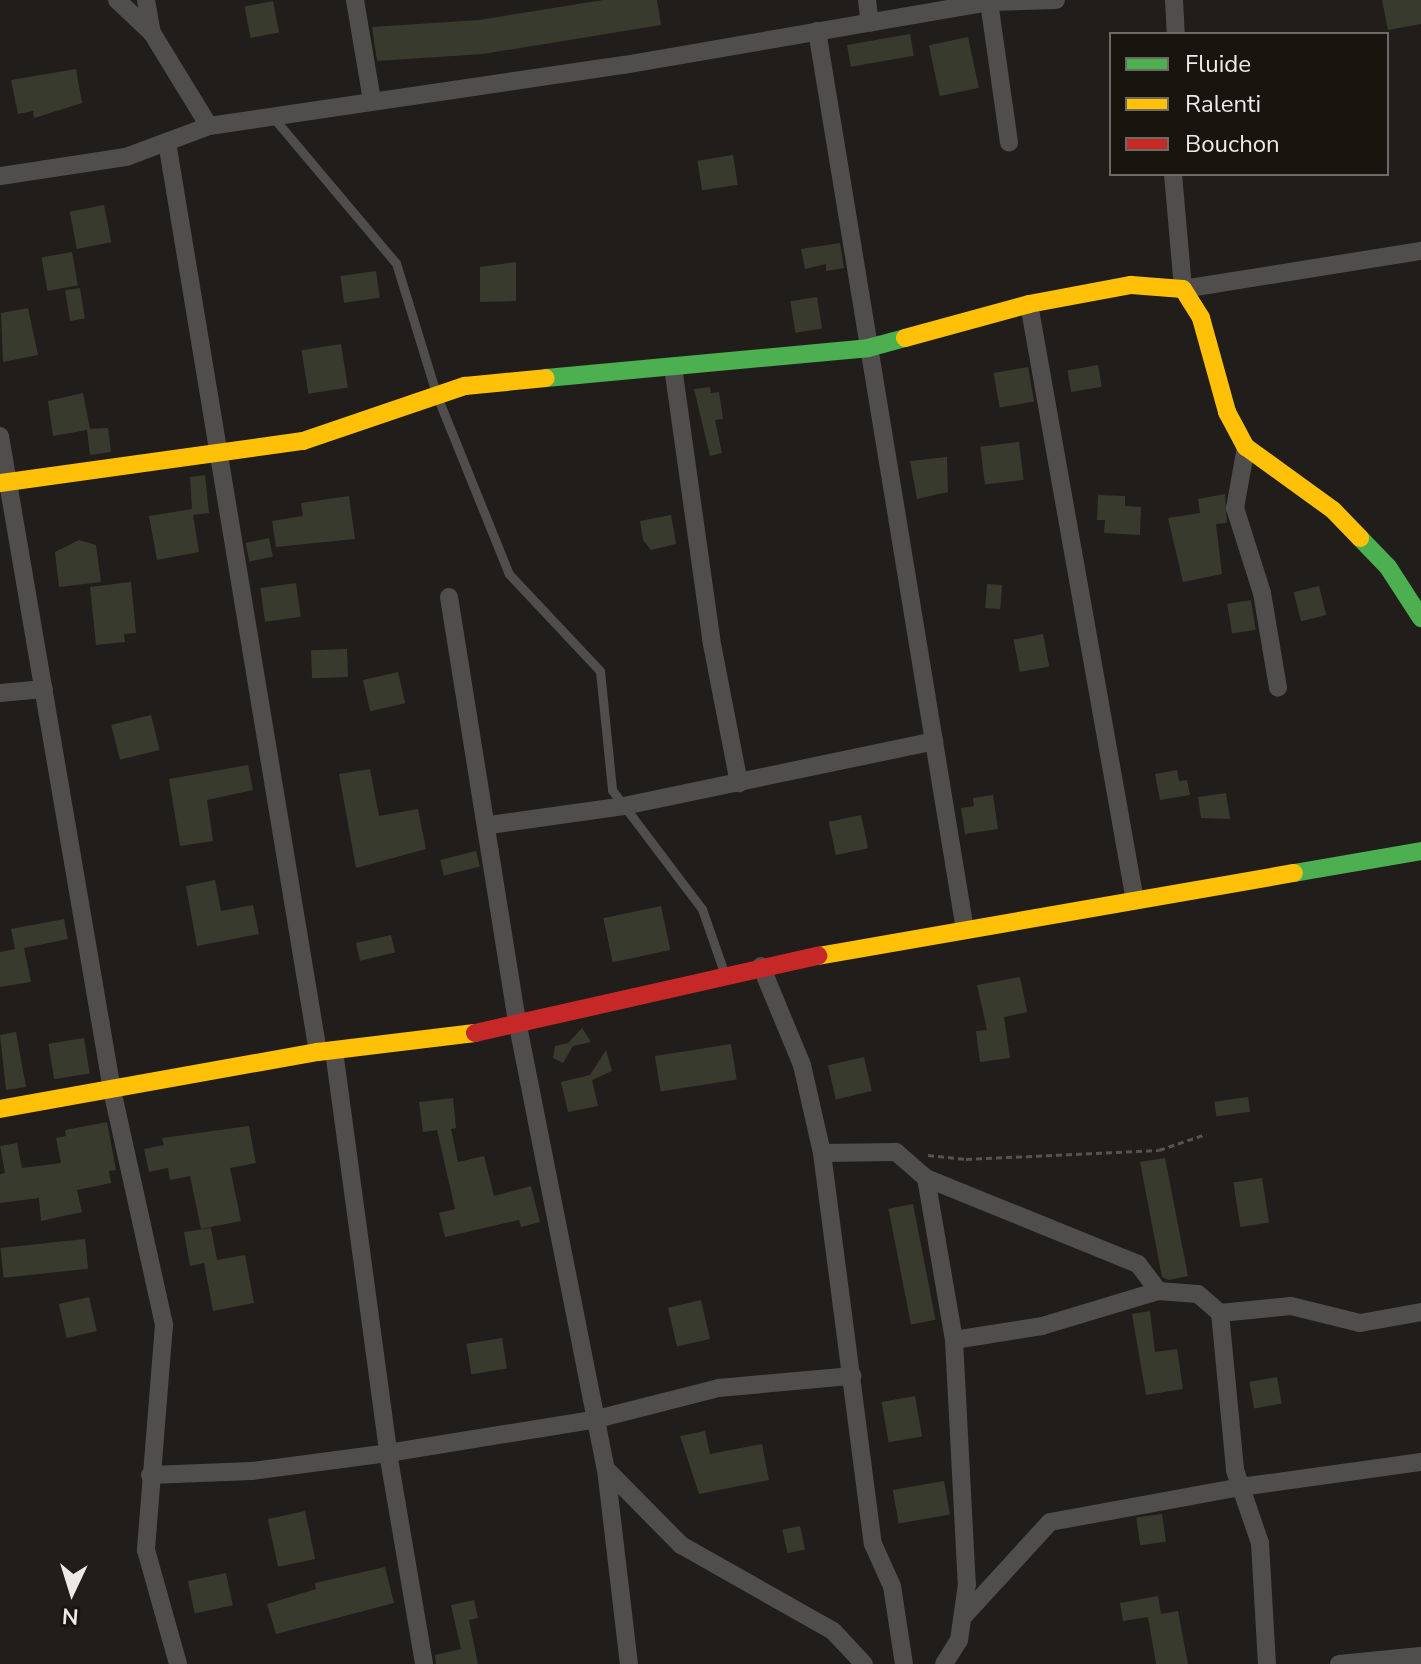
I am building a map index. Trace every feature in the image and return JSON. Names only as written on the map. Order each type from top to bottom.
[{"type":"street","points":[[117,0],[152,33],[209,126]]},
{"type":"street","points":[[146,0],[152,33]]},
{"type":"street","points":[[355,0],[372,101]]},
{"type":"street","points":[[867,0],[870,23]]},
{"type":"street","points":[[0,176],[126,157],[209,126],[989,2],[1056,0]]},
{"type":"street","points":[[1174,0],[1176,32]]},
{"type":"street","points":[[989,2],[1009,143]]},
{"type":"street","points":[[817,31],[965,930]]},
{"type":"street","points":[[167,142],[326,1051],[424,1664]]},
{"type":"street","points":[[1173,176],[1183,289],[1201,318],[1227,412],[1246,447],[1333,510],[1388,567],[1421,618]]},
{"type":"street","points":[[5,482],[303,441],[465,386],[868,348],[1029,304],[1131,285],[1183,289],[1421,251]]},
{"type":"street","points":[[1029,304],[1135,901]]},
{"type":"street","points":[[673,367],[711,639],[739,783]]},
{"type":"street","points":[[0,436],[5,482],[44,689],[112,1090],[164,1325],[164,1370],[150,1475],[146,1550],[178,1664]]},
{"type":"street","points":[[1246,447],[1235,508],[1262,593],[1278,688]]},
{"type":"street","points":[[449,597],[489,825],[518,1026],[606,1469],[629,1664]]},
{"type":"street","points":[[0,693],[44,689]]},
{"type":"street","points":[[489,825],[624,806],[934,741]]},
{"type":"street","points":[[0,1109],[326,1051],[392,1047],[518,1026],[761,966],[1421,851]]},
{"type":"street","points":[[761,966],[802,1065],[822,1153],[873,1544],[892,1586],[904,1664]]},
{"type":"street","points":[[822,1153],[896,1152],[926,1178],[1138,1264],[1158,1291]]},
{"type":"street","points":[[926,1178],[954,1340],[967,1584],[959,1640],[944,1664]]},
{"type":"street","points":[[954,1340],[1042,1326],[1158,1291],[1198,1294],[1220,1313],[1241,1487],[1260,1543],[1267,1664]]},
{"type":"street","points":[[1220,1313],[1291,1306],[1360,1323],[1421,1312]]},
{"type":"street","points":[[150,1475],[252,1471],[388,1453],[597,1419],[719,1388],[852,1376]]},
{"type":"street","points":[[963,1617],[1050,1522],[1241,1487],[1421,1462]]},
{"type":"street","points":[[606,1469],[681,1545],[833,1631],[864,1664]]},
{"type":"street","points":[[1339,1664],[1421,1656]]},
{"type":"lane","points":[[272,116],[396,263],[437,396],[509,574],[600,671],[612,790],[702,909],[725,974]]},
{"type":"path","points":[[896,1152],[966,1159],[1159,1150],[1206,1134]]},
{"type":"building","points":[[603,0],[657,0],[661,25],[483,54],[377,61],[372,27],[479,20]]},
{"type":"building","points":[[1382,0],[1421,0],[1421,24],[1388,30]]},
{"type":"building","points":[[273,1],[279,32],[251,38],[245,7]]},
{"type":"building","points":[[910,34],[914,56],[851,67],[847,45]]},
{"type":"building","points":[[968,37],[979,88],[940,96],[929,45]]},
{"type":"building","points":[[76,69],[82,103],[34,118],[33,111],[18,114],[11,80]]},
{"type":"building","points":[[733,155],[738,185],[702,190],[697,161]]},
{"type":"building","points":[[104,205],[111,242],[77,249],[70,212]]},
{"type":"building","points":[[840,243],[844,268],[826,271],[826,264],[805,269],[801,249]]},
{"type":"building","points":[[72,252],[78,285],[47,291],[41,257]]},
{"type":"building","points":[[516,262],[516,301],[480,302],[480,267]]},
{"type":"building","points":[[376,271],[380,298],[344,303],[340,276]]},
{"type":"building","points":[[80,288],[85,319],[70,321],[65,290]]},
{"type":"building","points":[[817,297],[822,329],[795,333],[790,301]]},
{"type":"building","points":[[28,308],[38,355],[3,362],[1,313]]},
{"type":"building","points":[[341,344],[348,387],[308,394],[301,350]]},
{"type":"building","points":[[1098,365],[1102,387],[1071,392],[1067,370]]},
{"type":"building","points":[[1028,367],[1034,401],[1000,408],[994,373]]},
{"type":"building","points":[[710,387],[711,393],[719,392],[723,419],[715,420],[722,453],[710,456],[694,389]]},
{"type":"building","points":[[83,393],[90,429],[108,428],[111,452],[90,455],[87,430],[53,436],[48,401]]},
{"type":"building","points":[[1019,442],[1024,480],[985,484],[980,447]]},
{"type":"building","points":[[947,457],[948,492],[917,499],[910,461]]},
{"type":"building","points":[[205,475],[209,513],[193,515],[199,552],[157,560],[149,516],[192,509],[190,477]]},
{"type":"building","points":[[1225,494],[1227,523],[1216,524],[1222,574],[1183,582],[1168,518],[1200,513],[1198,499]]},
{"type":"building","points":[[1098,495],[1125,496],[1125,506],[1141,507],[1140,535],[1104,533],[1105,520],[1097,520]]},
{"type":"building","points":[[349,496],[355,539],[276,547],[272,521],[303,516],[301,503]]},
{"type":"building","points":[[671,515],[676,544],[651,550],[643,540],[640,521]]},
{"type":"building","points":[[269,538],[273,557],[249,562],[246,543]]},
{"type":"building","points":[[79,540],[96,545],[101,582],[59,587],[55,552]]},
{"type":"building","points":[[131,582],[136,633],[124,634],[125,642],[96,645],[90,587]]},
{"type":"building","points":[[296,583],[301,617],[265,622],[260,588]]},
{"type":"building","points":[[987,584],[1002,585],[1000,609],[985,608]]},
{"type":"building","points":[[1319,586],[1326,615],[1301,621],[1294,592]]},
{"type":"building","points":[[1251,600],[1256,630],[1232,633],[1227,604]]},
{"type":"building","points":[[1043,634],[1049,666],[1020,672],[1014,640]]},
{"type":"building","points":[[347,649],[348,677],[312,678],[311,650]]},
{"type":"building","points":[[398,672],[405,703],[370,711],[363,680]]},
{"type":"building","points":[[151,715],[160,750],[120,760],[111,725]]},
{"type":"building","points":[[248,765],[253,790],[207,800],[213,841],[180,846],[169,779]]},
{"type":"building","points":[[370,769],[379,816],[418,809],[426,849],[356,868],[339,774]]},
{"type":"building","points":[[1177,770],[1179,781],[1187,780],[1190,795],[1160,800],[1155,774]]},
{"type":"building","points":[[1226,793],[1230,819],[1201,818],[1198,797]]},
{"type":"building","points":[[993,795],[998,829],[965,834],[961,808],[974,806],[973,798]]},
{"type":"building","points":[[861,815],[868,848],[836,855],[829,822]]},
{"type":"building","points":[[476,851],[480,867],[444,875],[440,860]]},
{"type":"building","points":[[215,880],[221,911],[253,905],[259,934],[197,946],[186,886]]},
{"type":"building","points":[[661,906],[670,950],[613,962],[603,918]]},
{"type":"building","points":[[64,919],[68,939],[24,948],[31,982],[0,987],[0,952],[15,949],[11,929]]},
{"type":"building","points":[[391,935],[395,953],[360,961],[356,943]]},
{"type":"building","points":[[1020,977],[1027,1012],[1004,1017],[1010,1058],[980,1062],[976,1031],[987,1030],[977,985]]},
{"type":"building","points":[[582,1028],[591,1042],[573,1046],[563,1063],[553,1058],[555,1046],[568,1043]]},
{"type":"building","points":[[16,1032],[26,1087],[6,1090],[0,1035]]},
{"type":"building","points":[[84,1038],[90,1074],[54,1079],[48,1044]]},
{"type":"building","points":[[731,1044],[737,1080],[661,1092],[655,1056]]},
{"type":"building","points":[[606,1050],[612,1071],[592,1080],[598,1106],[568,1112],[561,1082],[590,1075]]},
{"type":"building","points":[[864,1057],[872,1091],[836,1099],[828,1065]]},
{"type":"building","points":[[1248,1097],[1250,1112],[1216,1117],[1214,1102]]},
{"type":"building","points":[[453,1098],[456,1128],[451,1129],[458,1162],[484,1156],[494,1196],[531,1186],[540,1222],[521,1227],[519,1220],[445,1237],[439,1213],[455,1209],[437,1130],[423,1132],[419,1102]]},
{"type":"building","points":[[107,1122],[116,1170],[109,1171],[111,1183],[77,1190],[82,1212],[41,1221],[39,1198],[0,1203],[0,1174],[5,1173],[0,1146],[17,1143],[22,1168],[61,1163],[56,1138],[66,1136],[65,1130]]},
{"type":"building","points":[[249,1126],[256,1163],[230,1168],[241,1221],[201,1229],[190,1176],[170,1180],[168,1168],[149,1172],[144,1149],[164,1145],[162,1138]]},
{"type":"building","points":[[1165,1158],[1188,1276],[1169,1280],[1162,1277],[1140,1162]]},
{"type":"building","points":[[1262,1178],[1269,1222],[1240,1227],[1233,1183]]},
{"type":"building","points":[[913,1204],[936,1320],[911,1325],[888,1209]]},
{"type":"building","points":[[211,1228],[217,1260],[245,1255],[254,1303],[213,1311],[204,1263],[190,1266],[184,1232]]},
{"type":"building","points":[[85,1239],[88,1269],[4,1278],[0,1248]]},
{"type":"building","points":[[89,1297],[97,1331],[67,1338],[59,1304]]},
{"type":"building","points":[[701,1300],[710,1339],[677,1347],[668,1308]]},
{"type":"building","points":[[1150,1311],[1155,1352],[1177,1349],[1183,1389],[1146,1395],[1132,1314]]},
{"type":"building","points":[[502,1338],[507,1369],[471,1374],[466,1344]]},
{"type":"building","points":[[1277,1377],[1282,1404],[1254,1408],[1249,1382]]},
{"type":"building","points":[[915,1396],[922,1436],[889,1442],[882,1402]]},
{"type":"building","points":[[705,1431],[710,1454],[762,1444],[769,1480],[699,1494],[680,1436]]},
{"type":"building","points":[[944,1481],[950,1514],[899,1524],[893,1490]]},
{"type":"building","points":[[305,1511],[315,1559],[278,1567],[268,1519]]},
{"type":"building","points":[[1162,1514],[1166,1542],[1140,1545],[1136,1518]]},
{"type":"building","points":[[800,1526],[805,1549],[787,1553],[782,1530]]},
{"type":"building","points":[[385,1567],[394,1603],[276,1634],[267,1604],[316,1589],[315,1583]]},
{"type":"building","points":[[226,1573],[233,1605],[195,1613],[188,1581]]},
{"type":"building","points":[[1158,1596],[1161,1614],[1178,1611],[1188,1664],[1156,1664],[1148,1617],[1123,1621],[1120,1603]]},
{"type":"building","points":[[474,1600],[478,1618],[469,1620],[478,1664],[436,1664],[435,1655],[461,1649],[451,1605]]},
{"type":"traffic: fast","points":[[546,378],[868,348],[905,338]]},
{"type":"traffic: fast","points":[[1360,538],[1388,567],[1421,618]]},
{"type":"traffic: fast","points":[[1294,873],[1421,851]]},
{"type":"traffic: slow","points":[[905,338],[1029,304],[1131,285],[1183,289],[1201,318],[1227,412],[1246,447],[1333,510],[1360,538]]},
{"type":"traffic: slow","points":[[0,483],[303,441],[465,386],[546,378]]},
{"type":"traffic: slow","points":[[818,956],[1294,873]]},
{"type":"traffic: slow","points":[[0,1109],[318,1052],[475,1033]]},
{"type":"traffic: jam","points":[[475,1033],[818,956]]}]
